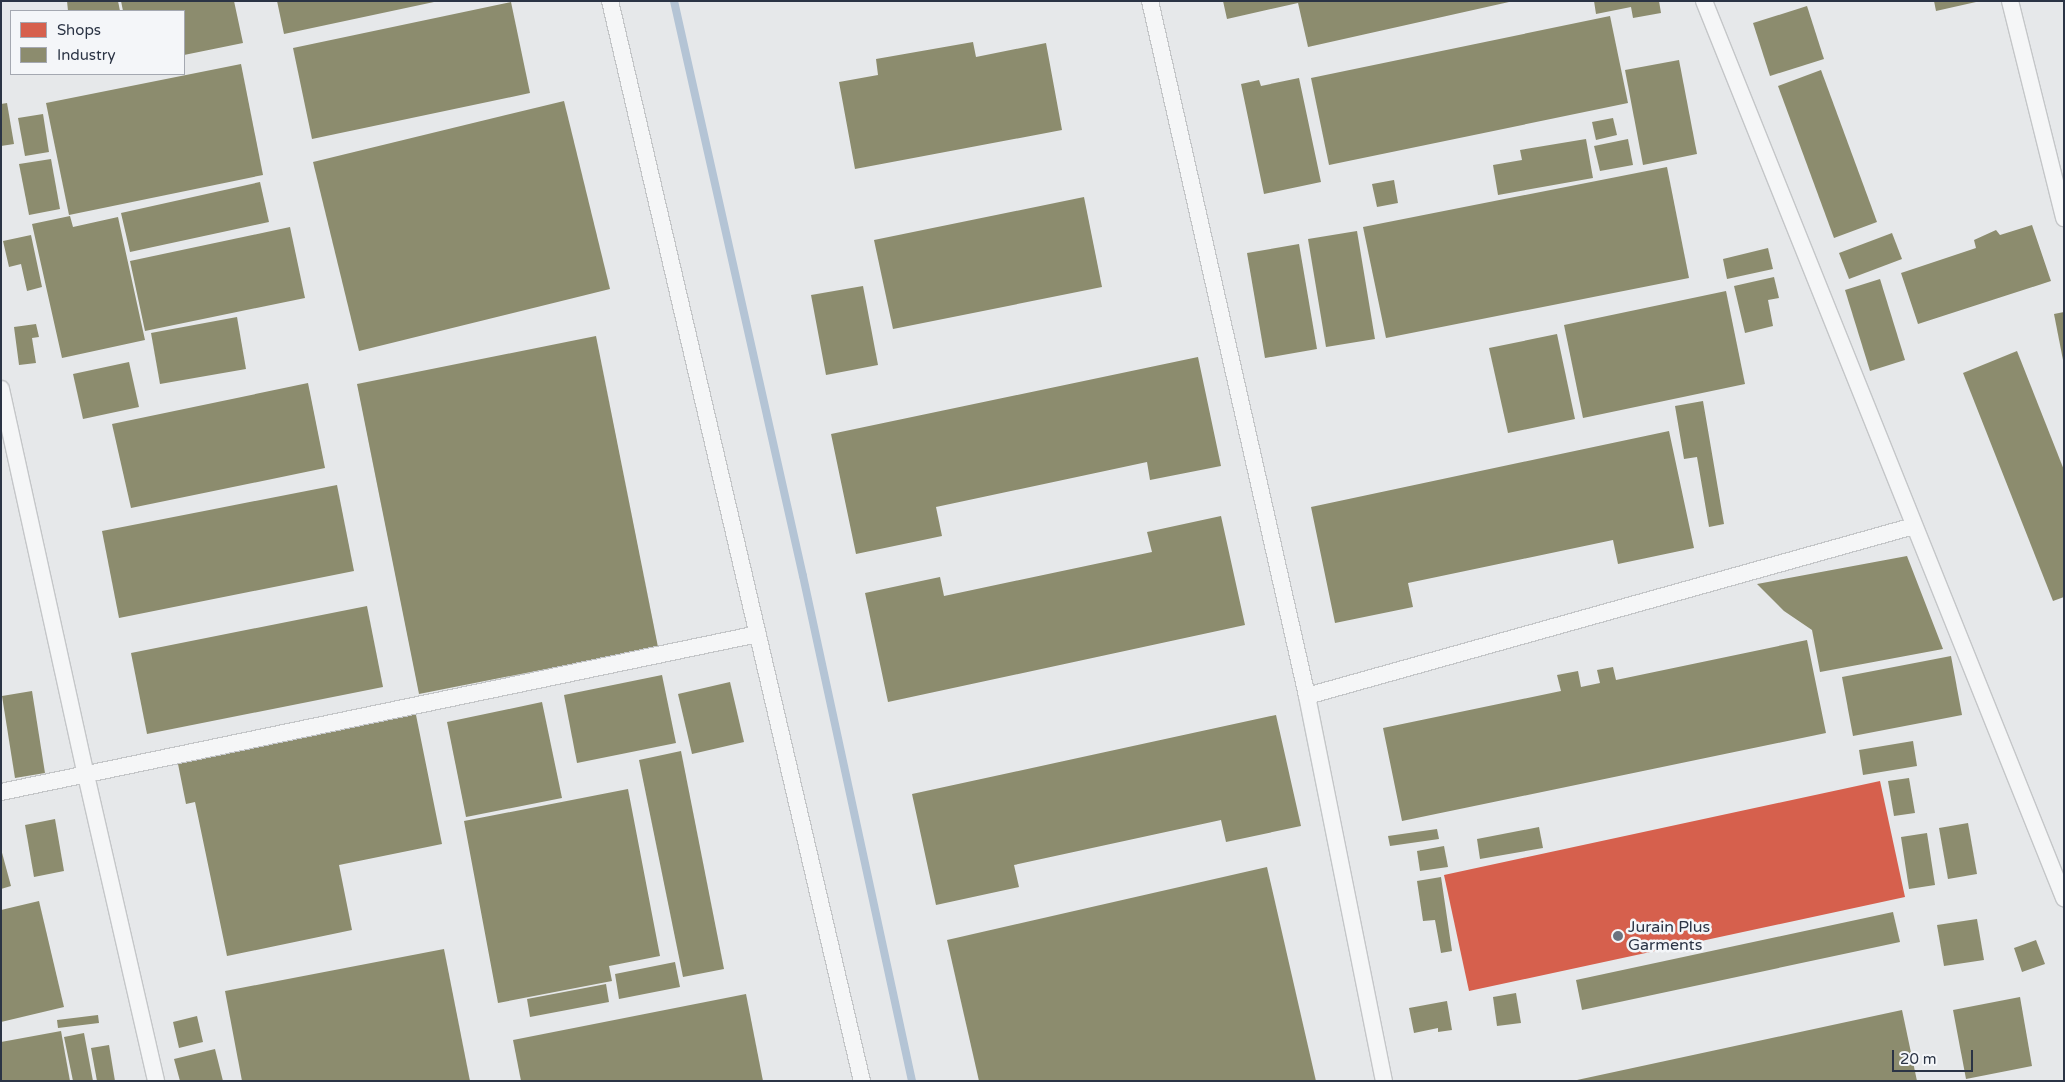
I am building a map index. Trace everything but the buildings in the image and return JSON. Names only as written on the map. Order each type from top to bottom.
[{"type":"lane","points":[[610,1],[862,1081]]},
{"type":"lane","points":[[1150,1],[1307,696],[1384,1081]]},
{"type":"lane","points":[[1704,1],[2064,898]]},
{"type":"lane","points":[[2010,1],[2064,218]]},
{"type":"lane","points":[[1,388],[86,775],[156,1081]]},
{"type":"lane","points":[[1307,696],[1914,526]]},
{"type":"lane","points":[[1,792],[758,634]]},
{"type":"waterway","points":[[674,1],[803,576],[912,1081]]},
{"type":"place","name":"Jurain Plus Garments","points":[[1618,936]]}]
